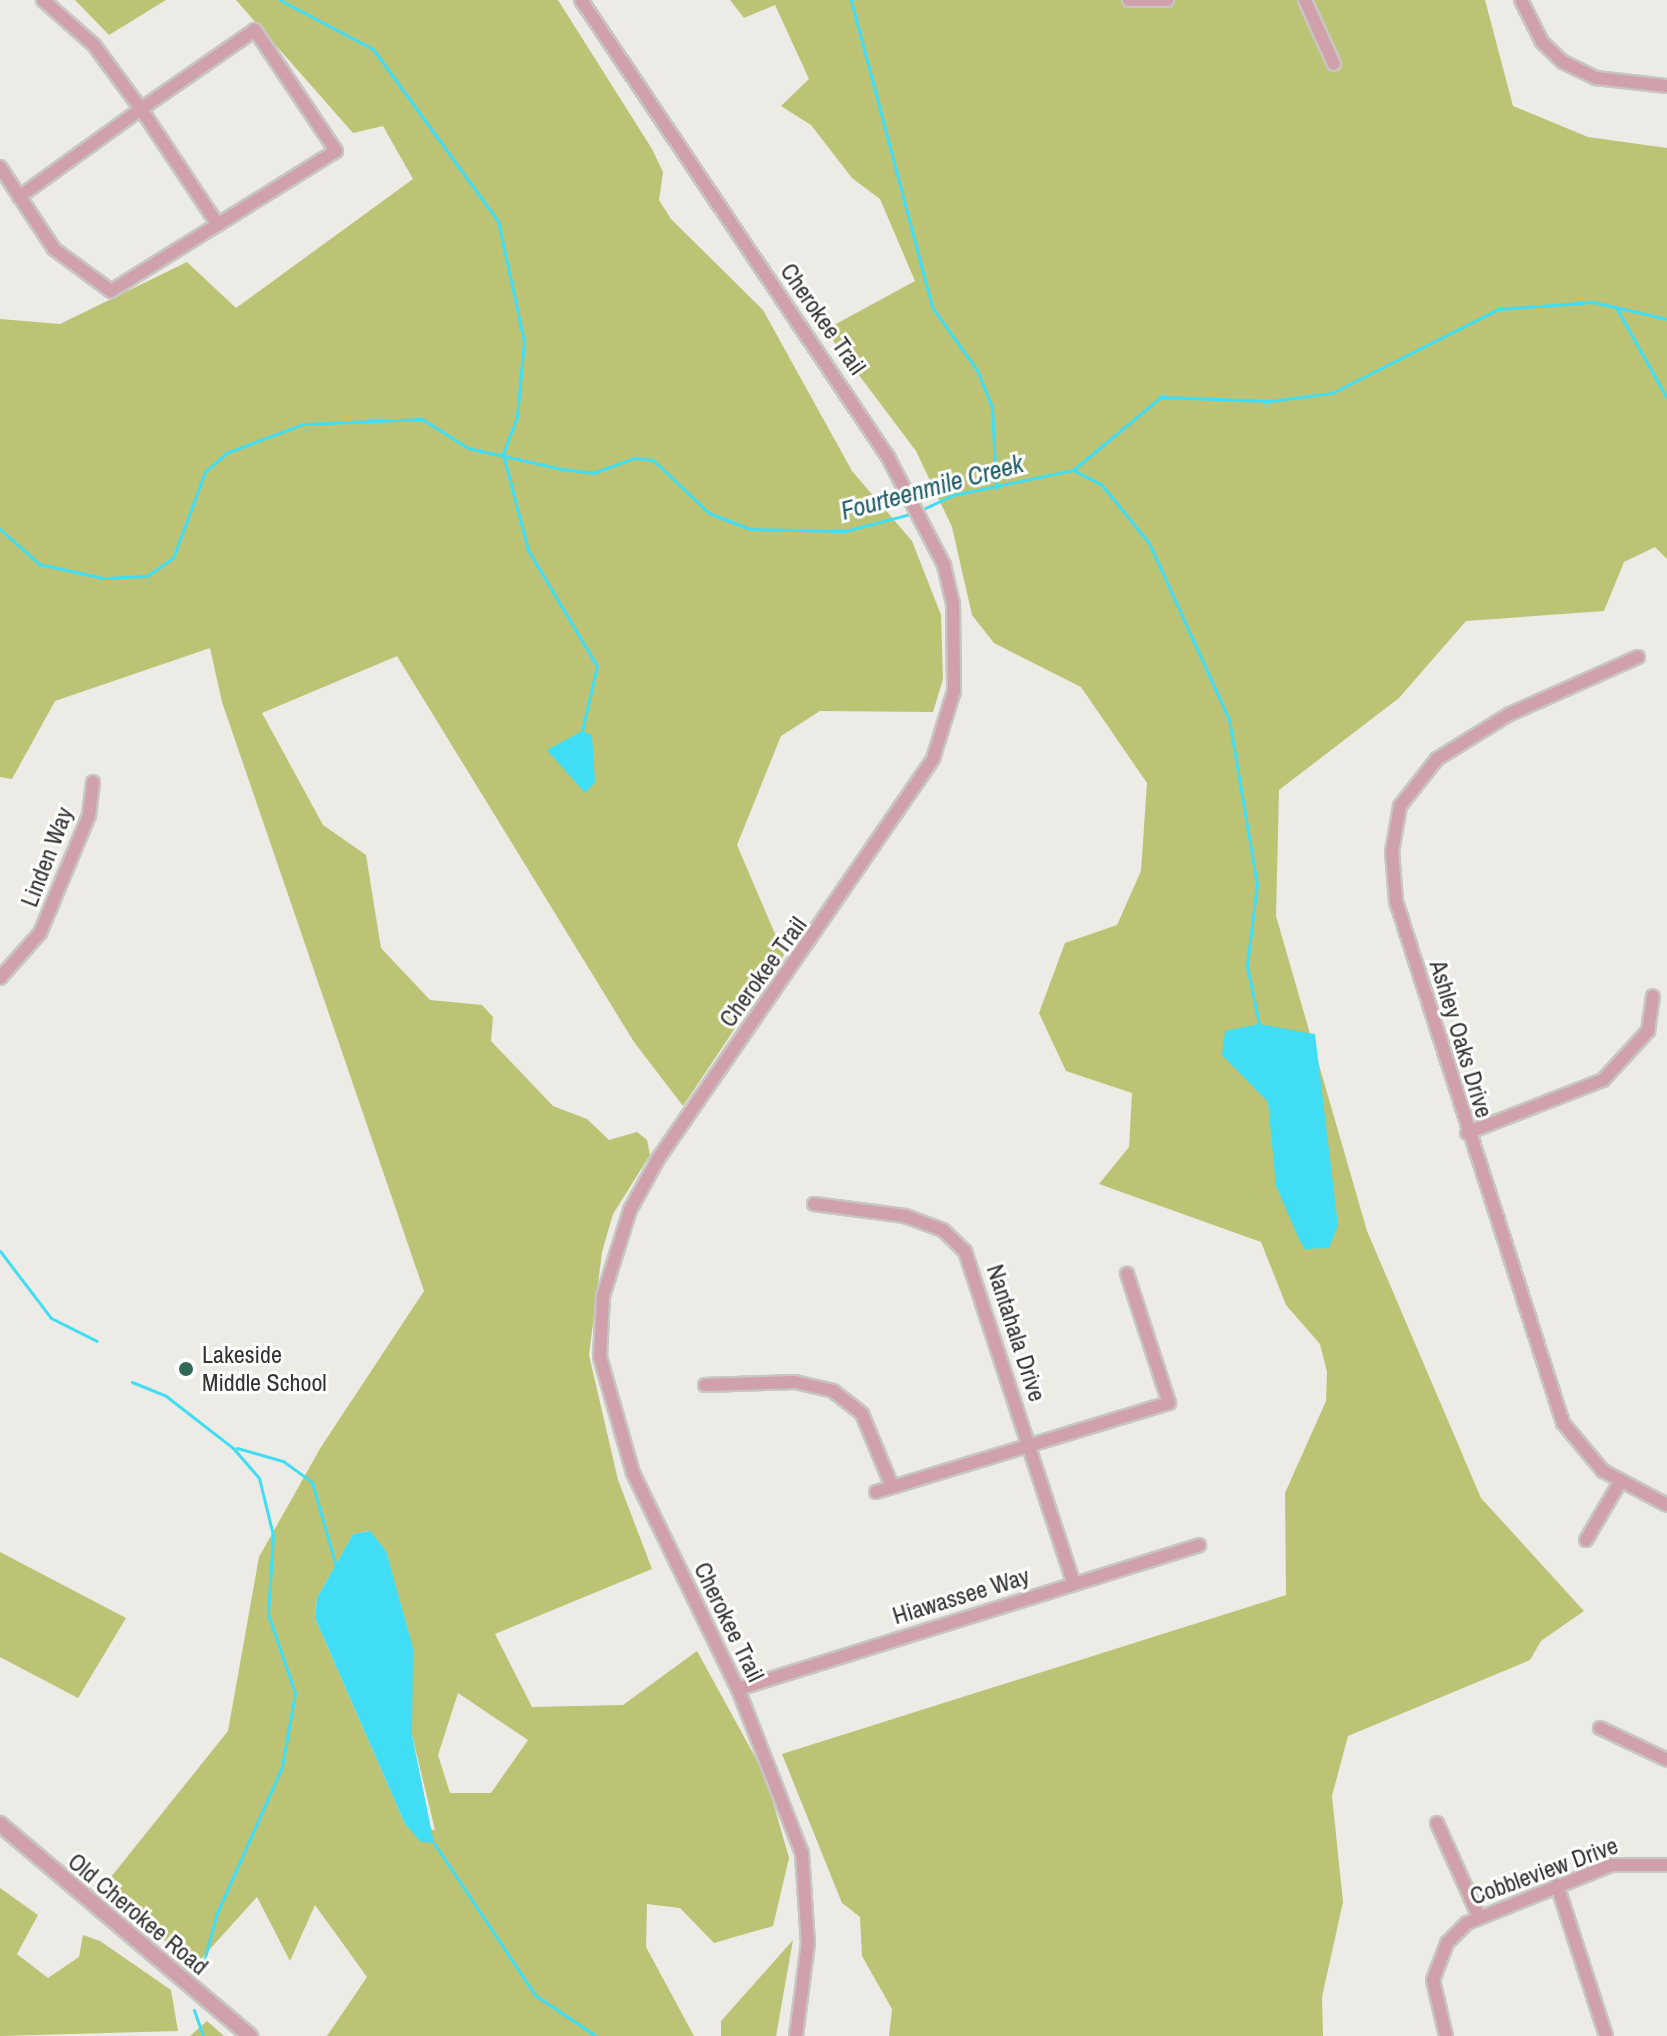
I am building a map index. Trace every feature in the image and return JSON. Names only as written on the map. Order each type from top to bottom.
[{"type":"street","points":[[43,0],[94,45],[218,225]]},
{"type":"street","name":"Cherokee Trail","points":[[581,0],[901,480],[937,550],[950,583],[956,630],[954,691],[941,742],[903,810],[658,1159],[630,1210],[603,1296],[600,1357],[616,1427],[738,1689],[805,1868],[808,1943],[796,2036]]},
{"type":"street","points":[[1129,0],[1167,0]]},
{"type":"street","points":[[1305,0],[1334,64]]},
{"type":"street","points":[[1521,0],[1542,42],[1563,62],[1596,78],[1667,86]]},
{"type":"street","points":[[0,167],[19,197],[54,249],[111,291],[336,151],[255,30],[19,197]]},
{"type":"street","name":"Ashley Oaks Drive","points":[[1638,657],[1481,730],[1422,773],[1400,806],[1392,852],[1396,901],[1467,1133],[1563,1423],[1586,1455],[1620,1482],[1667,1505]]},
{"type":"street","name":"Linden Way","points":[[0,978],[36,942],[89,815],[93,782]]},
{"type":"street","points":[[1467,1133],[1603,1080],[1648,1031],[1653,996]]},
{"type":"street","name":"Nantahala Drive","points":[[814,1204],[905,1216],[956,1240],[971,1261],[1074,1584]]},
{"type":"street","points":[[876,1492],[1169,1403],[1127,1274]]},
{"type":"street","points":[[705,1385],[795,1382],[842,1395],[870,1427],[892,1486]]},
{"type":"street","points":[[1586,1540],[1620,1482]]},
{"type":"street","name":"Hiawassee Way","points":[[738,1689],[1199,1545]]},
{"type":"street","points":[[1600,1728],[1667,1760]]},
{"type":"street","points":[[1437,1823],[1479,1917]]},
{"type":"street","name":"Old Cherokee Road","points":[[0,1824],[250,2036]]},
{"type":"street","name":"Cobbleview Drive","points":[[1446,2036],[1434,2005],[1436,1965],[1457,1931],[1479,1917],[1622,1863],[1667,1865]]},
{"type":"street","points":[[1557,1885],[1606,2036]]},
{"type":"green space","points":[[75,0],[166,0],[109,35]]},
{"type":"green space","points":[[236,0],[558,0],[652,149],[663,172],[659,200],[671,219],[763,310],[852,471],[912,541],[941,615],[943,679],[933,712],[820,711],[781,736],[737,845],[784,955],[683,1106],[634,1042],[397,656],[262,713],[323,825],[366,855],[381,948],[430,1000],[482,1005],[493,1017],[491,1041],[553,1106],[587,1119],[609,1140],[637,1132],[647,1140],[650,1155],[613,1214],[602,1252],[589,1355],[618,1480],[652,1569],[495,1634],[532,1707],[623,1705],[697,1651],[766,1777],[789,1858],[773,1926],[714,1943],[680,1908],[647,1904],[646,1947],[694,2036],[327,2036],[367,1977],[315,1905],[290,1961],[257,1897],[192,1969],[107,1882],[228,1731],[259,1557],[321,1447],[424,1291],[222,702],[210,648],[55,701],[12,779],[0,777],[0,319],[60,324],[187,262],[236,308],[413,179],[383,126],[353,133]],"holes":[[[370,1531],[386,1552],[409,1634],[412,1735],[435,1830],[405,1824],[315,1618],[317,1598],[353,1534]],[[458,1693],[528,1740],[491,1793],[450,1793],[438,1755]]]},
{"type":"green space","points":[[730,0],[1485,0],[1513,106],[1588,137],[1667,148],[1667,559],[1655,547],[1624,562],[1604,611],[1466,621],[1399,698],[1279,790],[1276,916],[1367,1231],[1481,1498],[1584,1611],[1541,1641],[1530,1660],[1348,1736],[1332,1796],[1343,1902],[1322,1997],[1323,2036],[889,2036],[892,2009],[862,1956],[860,1917],[842,1903],[782,1754],[1286,1595],[1285,1493],[1326,1401],[1327,1372],[1320,1344],[1286,1305],[1261,1242],[1099,1184],[1129,1147],[1132,1093],[1066,1071],[1039,1013],[1065,943],[1117,925],[1141,871],[1147,783],[1081,687],[994,643],[972,615],[952,527],[916,451],[825,330],[915,281],[880,199],[852,178],[811,125],[781,106],[809,79],[775,5],[744,18]]},
{"type":"green space","points":[[0,1552],[126,1618],[78,1698],[0,1657]]},
{"type":"green space","points":[[0,1888],[38,1915],[17,1954],[48,1978],[79,1957],[83,1935],[100,1941],[171,1990],[178,2031],[0,2036]]},
{"type":"green space","points":[[793,1940],[776,2036],[721,2036],[721,2021]]},
{"type":"green space","points":[[207,2021],[224,2036],[190,2036]]},
{"type":"water","points":[[582,731],[592,735],[595,782],[585,793],[547,750]]},
{"type":"water","points":[[1259,1024],[1315,1034],[1338,1225],[1329,1248],[1305,1249],[1299,1239],[1276,1186],[1268,1102],[1222,1055],[1225,1031]]},
{"type":"water","points":[[370,1531],[386,1551],[413,1648],[412,1735],[434,1843],[421,1842],[405,1824],[315,1618],[317,1598],[353,1534]]},
{"type":"waterway","points":[[280,0],[373,49],[498,221],[524,341],[517,417],[503,454],[528,550],[597,666],[582,731]]},
{"type":"waterway","points":[[851,0],[932,307],[977,370],[992,407],[996,488]]},
{"type":"waterway","name":"Fourteenmile Creek","points":[[921,510],[953,495],[1073,470],[1161,397],[1270,401],[1332,393],[1498,309],[1593,302],[1667,319]]},
{"type":"waterway","points":[[1617,309],[1667,398]]},
{"type":"waterway","name":"Fourteenmile Creek","points":[[0,529],[39,564],[103,578],[147,576],[173,558],[205,472],[226,453],[303,424],[422,419],[468,448],[562,469],[593,473],[634,458],[653,460],[709,513],[750,529],[845,531],[914,513]]},
{"type":"waterway","points":[[1073,470],[1101,484],[1149,543],[1229,719],[1257,884],[1247,966],[1259,1024]]},
{"type":"waterway","points":[[0,1251],[51,1318],[97,1341]]},
{"type":"waterway","points":[[132,1382],[166,1396],[233,1448],[259,1478],[273,1535],[268,1614],[295,1693],[282,1767],[217,1913],[200,1975]]},
{"type":"waterway","points":[[237,1448],[283,1461],[312,1482],[336,1566]]},
{"type":"waterway","points":[[434,1843],[535,1995],[596,2036]]},
{"type":"waterway","points":[[194,2010],[203,2036]]},
{"type":"place","name":"Lakeside Middle School","points":[[186,1369]]}]
